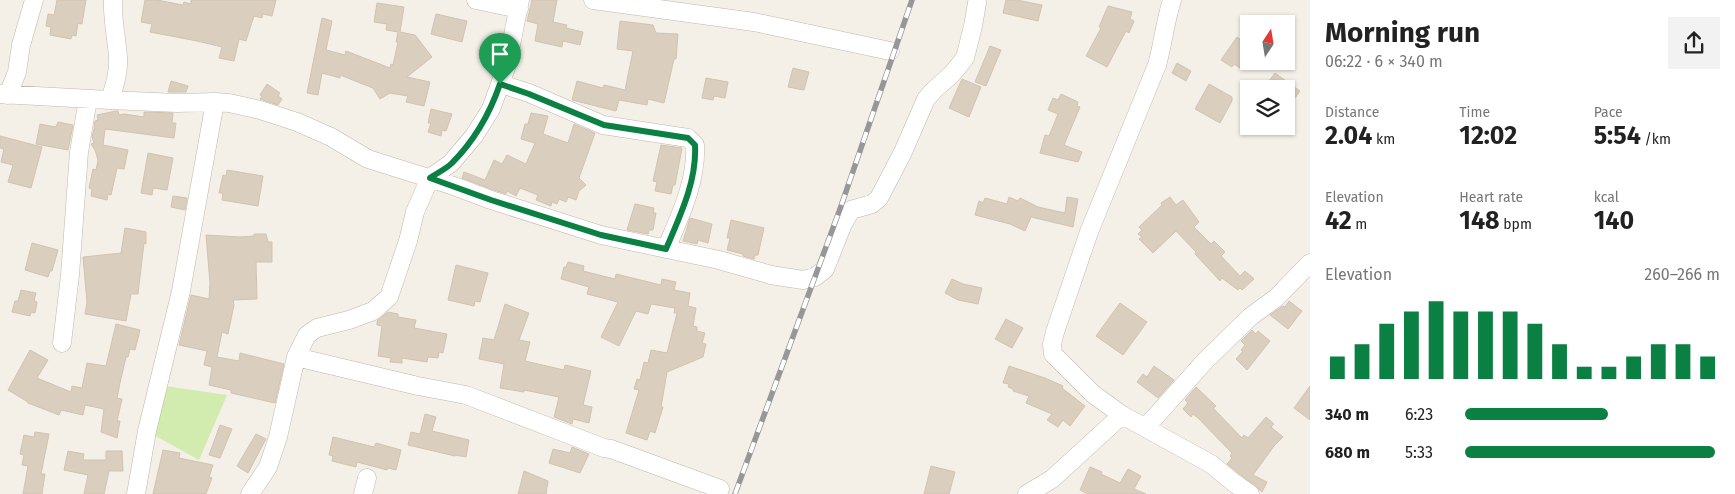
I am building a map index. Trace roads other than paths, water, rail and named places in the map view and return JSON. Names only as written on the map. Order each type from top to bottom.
[{"type":"street","points":[[34,0],[17,72],[4,95],[177,103],[215,102],[260,110],[297,122],[332,137],[368,159],[601,235],[719,260],[771,275],[803,280],[815,277],[825,269],[851,210],[872,204],[879,198],[926,99],[934,89],[952,74],[965,58],[977,4]]},
{"type":"street","points":[[110,100],[117,78],[118,60],[113,12],[114,0]]},
{"type":"street","points":[[250,494],[268,467],[278,437],[296,358],[307,334],[317,328],[349,320],[373,311],[389,297],[408,241],[415,212],[430,178],[451,163],[474,136],[491,109],[507,65],[519,4],[476,0]]},
{"type":"street","points":[[593,0],[754,22],[890,51]]},
{"type":"street","points":[[1172,0],[1157,65],[1089,232],[1052,344],[1053,354],[1093,394],[1122,415],[1211,464],[1230,489],[1250,494]]},
{"type":"street","points":[[500,84],[604,125],[688,138],[692,141],[695,145],[696,156],[692,179],[680,217],[666,249]]},
{"type":"street","points":[[62,343],[70,275],[79,152],[88,99]]},
{"type":"street","points":[[136,494],[147,431],[181,291],[215,102]]},
{"type":"street","points":[[1146,428],[1205,360],[1250,317],[1276,298],[1310,263]]},
{"type":"street","points":[[296,358],[466,395],[604,448],[720,488]]},
{"type":"street","points":[[1027,494],[1053,486],[1122,415]]},
{"type":"railway","points":[[735,494],[840,209],[912,0]]}]
